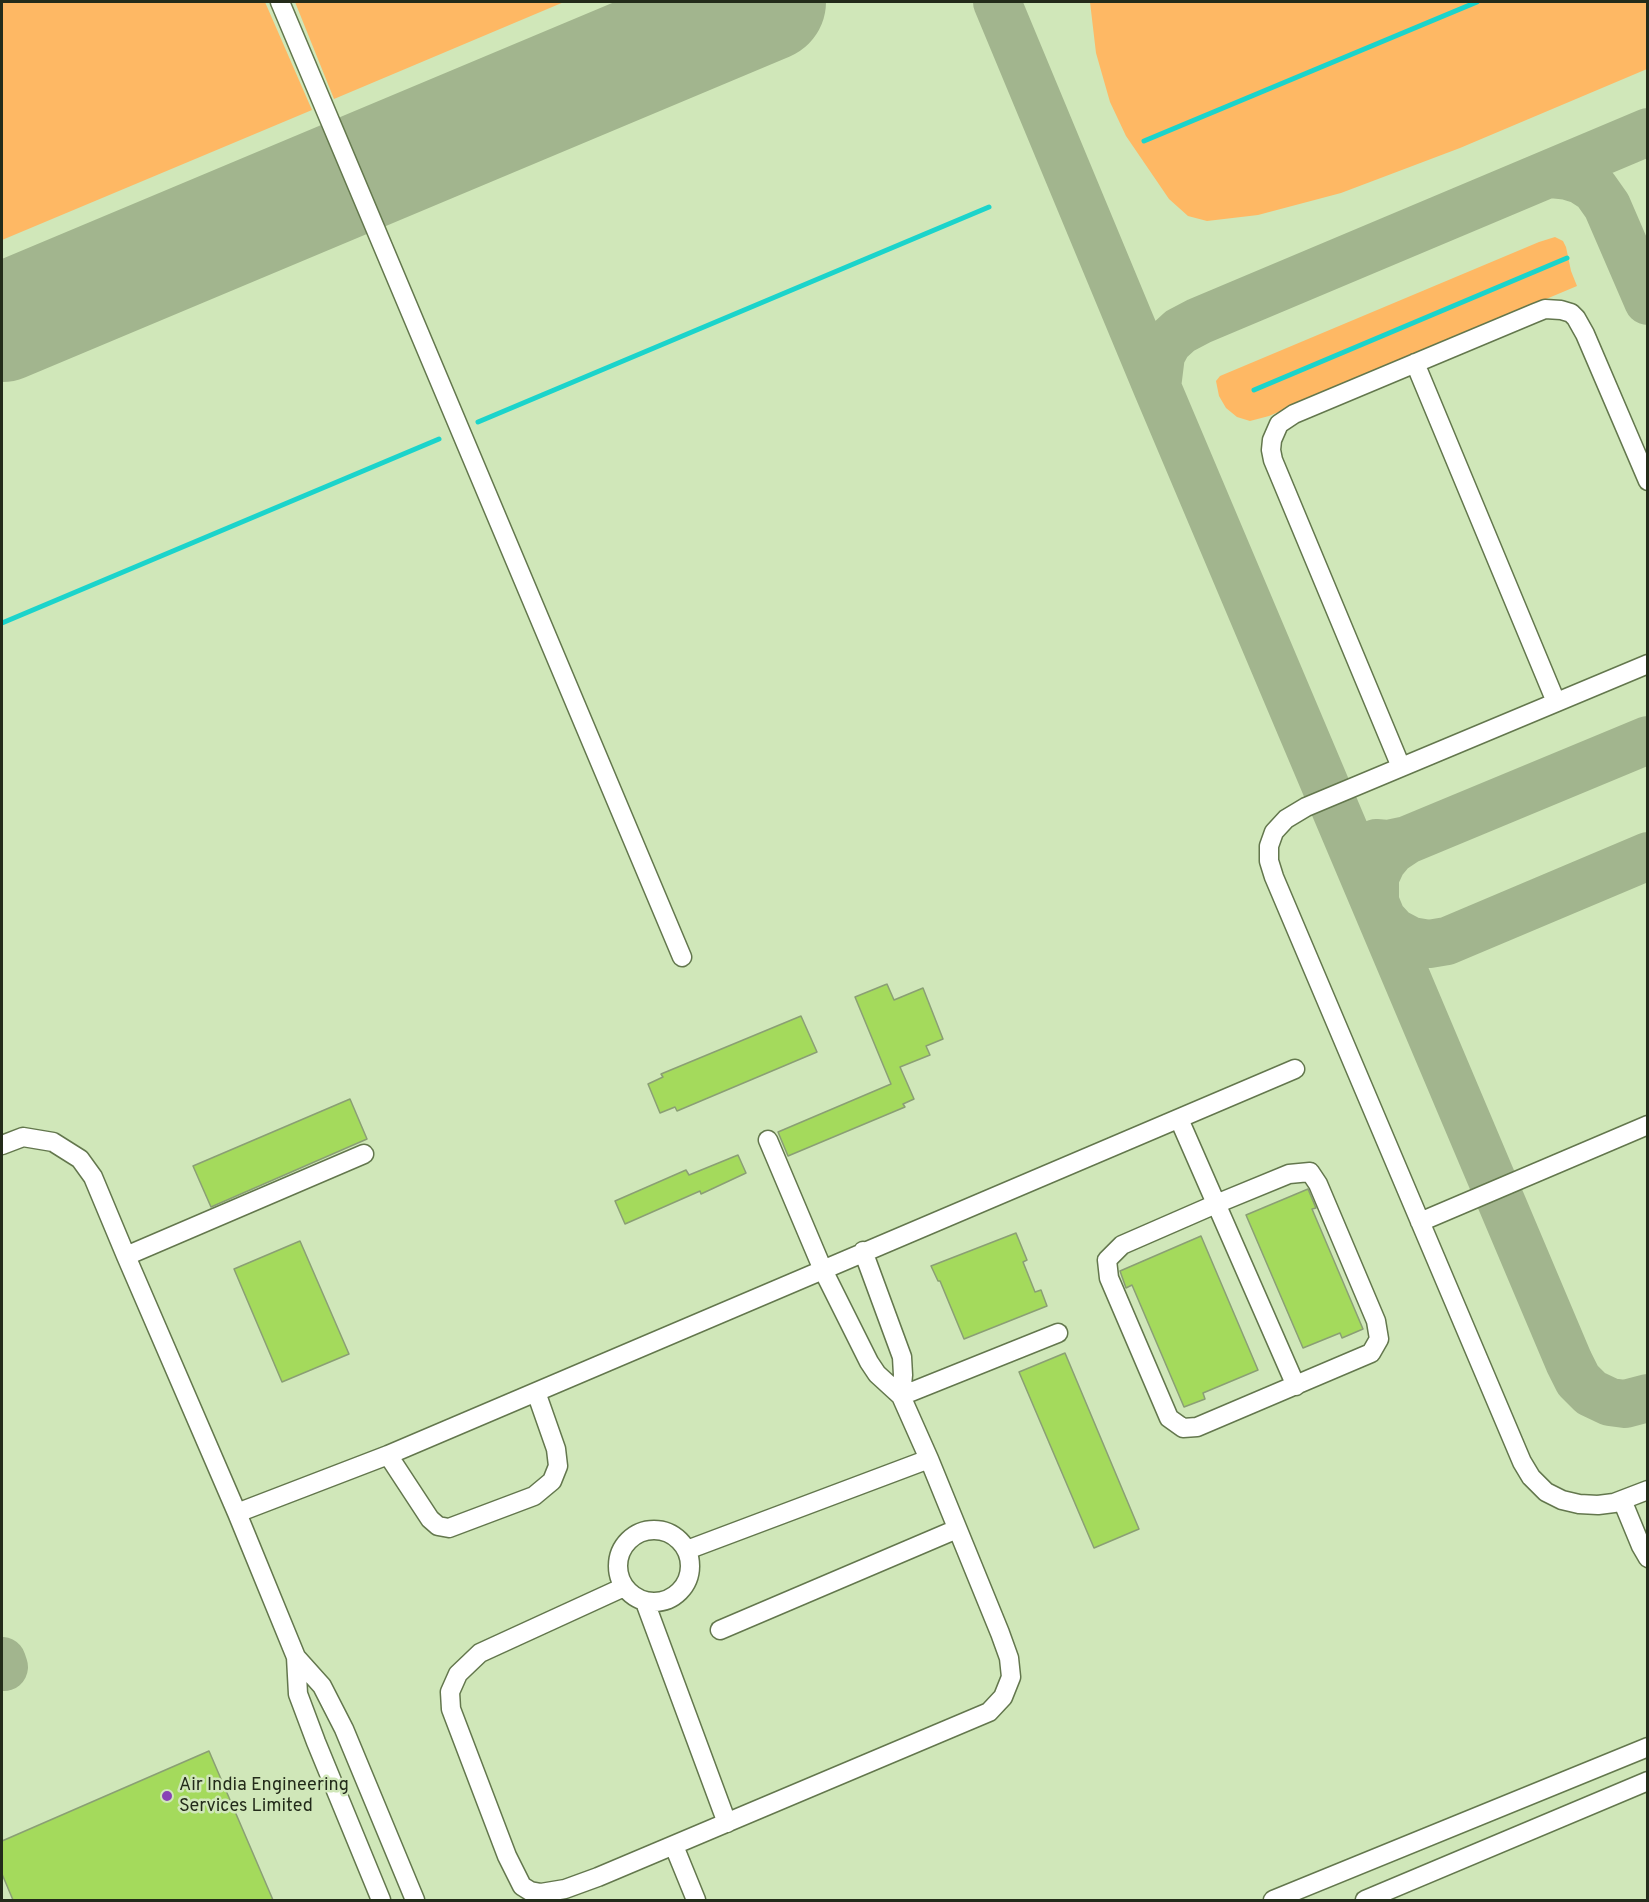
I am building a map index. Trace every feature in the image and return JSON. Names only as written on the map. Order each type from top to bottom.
[{"type":"street","points":[[280,2],[682,957]]},
{"type":"street","points":[[1401,767],[1277,471],[1271,450],[1275,431],[1284,419],[1545,309],[1561,310],[1571,313],[1586,334],[1647,481]]},
{"type":"street","points":[[1414,363],[1556,702]]},
{"type":"street","points":[[1647,664],[1306,807],[1286,819],[1274,832],[1269,846],[1269,861],[1274,877],[1522,1462],[1531,1477],[1546,1492],[1562,1500],[1579,1504],[1598,1505],[1622,1500],[1647,1490]]},
{"type":"street","points":[[237,1513],[388,1455],[1295,1069]]},
{"type":"street","points":[[1179,1119],[1296,1386]]},
{"type":"street","points":[[1420,1222],[1647,1125]]},
{"type":"street","points":[[2,1145],[23,1137],[53,1142],[80,1159],[93,1178],[237,1513],[296,1657],[298,1694],[315,1742],[381,1900]]},
{"type":"street","points":[[624,1587],[480,1653],[458,1674],[450,1692],[451,1709],[507,1856],[522,1886],[530,1891],[541,1893],[565,1889],[674,1846],[989,1712],[1003,1697],[1011,1677],[1009,1658],[901,1396],[877,1374],[869,1362],[823,1270],[768,1140]]},
{"type":"street","points":[[126,1256],[364,1154]]},
{"type":"street","points":[[1310,1172],[1318,1184],[1376,1321],[1379,1339],[1371,1353],[1296,1386],[1197,1427],[1183,1428],[1169,1418],[1109,1278],[1107,1260],[1122,1245],[1216,1204],[1289,1174],[1310,1172]]},
{"type":"street","points":[[863,1251],[902,1357],[901,1396]]},
{"type":"street","points":[[901,1396],[1058,1334]]},
{"type":"street","points":[[388,1455],[430,1519],[438,1526],[449,1528],[534,1496],[552,1481],[558,1466],[556,1449],[536,1392]]},
{"type":"street","points":[[687,1550],[929,1460]]},
{"type":"street","points":[[1622,1500],[1647,1558]]},
{"type":"street","points":[[654,1529],[668,1532],[679,1539],[687,1550],[691,1563],[689,1577],[682,1589],[671,1598],[658,1603],[645,1602],[632,1596],[624,1587],[618,1575],[617,1562],[621,1549],[641,1532],[654,1529]]},
{"type":"street","points":[[720,1629],[957,1530]]},
{"type":"street","points":[[645,1602],[727,1823]]},
{"type":"street","points":[[296,1657],[322,1686],[344,1729],[414,1900]]},
{"type":"street","points":[[1273,1900],[1647,1747]]},
{"type":"street","points":[[1365,1900],[1647,1781]]},
{"type":"street","points":[[674,1846],[696,1900]]},
{"type":"shaded area","points":[[2,2],[265,2],[312,110],[2,240]]},
{"type":"shaded area","points":[[295,2],[564,2],[334,99]]},
{"type":"shaded area","points":[[1090,2],[1647,2],[1647,69],[1460,148],[1341,193],[1258,215],[1207,221],[1188,216],[1169,199],[1126,136],[1110,102],[1096,53]]},
{"type":"shaded area","points":[[1555,237],[1563,241],[1566,247],[1577,286],[1269,416],[1250,421],[1237,417],[1226,408],[1219,396],[1216,381],[1220,376]]},
{"type":"building","points":[[887,984],[894,1000],[923,988],[943,1039],[926,1046],[930,1055],[900,1067],[914,1099],[903,1104],[905,1107],[788,1156],[778,1132],[891,1084],[855,997]]},
{"type":"building","points":[[801,1016],[817,1052],[677,1111],[675,1107],[660,1113],[648,1084],[663,1077],[661,1074]]},
{"type":"building","points":[[350,1099],[367,1139],[211,1207],[193,1166]]},
{"type":"building","points":[[738,1155],[746,1173],[701,1194],[700,1191],[625,1224],[615,1201],[686,1170],[689,1175]]},
{"type":"building","points":[[1308,1189],[1316,1208],[1312,1209],[1363,1329],[1342,1338],[1340,1333],[1303,1348],[1246,1215]]},
{"type":"building","points":[[1016,1233],[1027,1260],[1023,1262],[1035,1292],[1041,1290],[1047,1306],[964,1339],[940,1281],[931,1266]]},
{"type":"building","points":[[1201,1236],[1258,1370],[1203,1393],[1205,1399],[1184,1407],[1132,1285],[1126,1288],[1120,1271]]},
{"type":"building","points":[[300,1241],[349,1354],[282,1382],[234,1269]]},
{"type":"building","points":[[1065,1353],[1139,1529],[1094,1548],[1019,1372]]},
{"type":"building","name":"Air India Engineering Services Limited","points":[[209,1751],[273,1900],[13,1900],[2,1874],[2,1841]]},
{"type":"waterway","points":[[1144,141],[1477,2]]},
{"type":"waterway","points":[[478,422],[989,207]]},
{"type":"waterway","points":[[1254,390],[1567,258]]},
{"type":"waterway","points":[[2,623],[439,439]]},
{"type":"taxiway","points":[[997,2],[1569,1362],[1578,1380],[1591,1393],[1610,1402],[1625,1404],[1648,1398]]},
{"type":"taxiway","points":[[1157,387],[1161,355],[1168,342],[1180,331],[1199,321],[1648,132]]},
{"type":"taxiway","points":[[1549,174],[1581,180],[1595,189],[1607,206],[1648,301]]},
{"type":"taxiway","points":[[1376,843],[1388,844],[1407,840],[1648,740]]},
{"type":"taxiway","points":[[1407,840],[1392,850],[1382,862],[1375,877],[1375,902],[1382,919],[1394,932],[1411,941],[1429,944],[1447,941],[1648,856]]},
{"type":"taxiway","points":[[2,1661],[4,1667]]},
{"type":"runway","points":[[2,323],[767,2]]},
{"type":"place","name":"Air India Engineering Services Limited","points":[[167,1796]]}]
